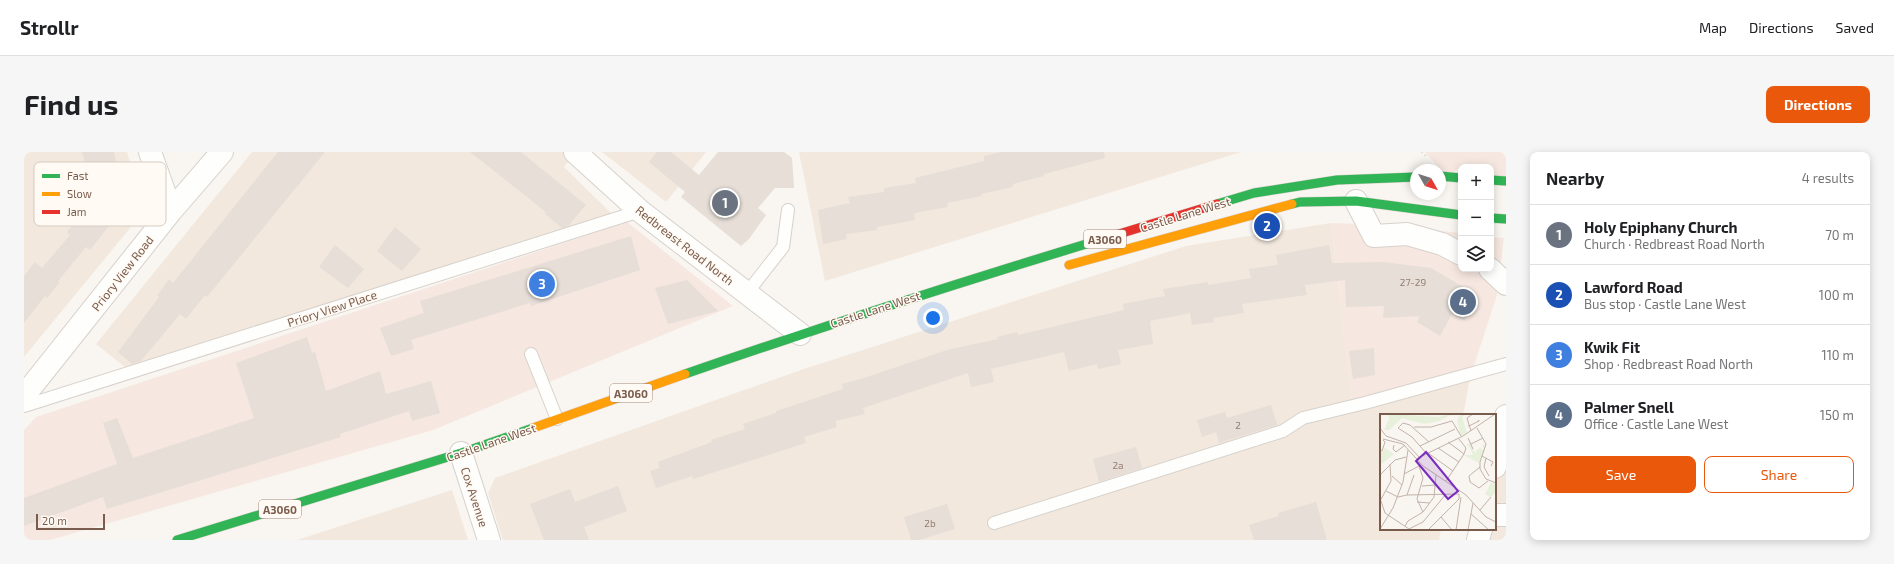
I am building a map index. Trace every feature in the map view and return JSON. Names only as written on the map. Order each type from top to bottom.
[{"type":"main road","name":"Castle Lane West","points":[[177,540],[461,453],[800,334],[916,296],[1254,193],[1337,180],[1410,177]]},
{"type":"main road","points":[[1446,177],[1458,178]]},
{"type":"main road","points":[[1494,180],[1506,181]]},
{"type":"main road","name":"Castle Lane West","points":[[1062,267],[1300,202],[1356,201],[1458,215]]},
{"type":"main road","points":[[1494,218],[1506,219]]},
{"type":"main road","name":"Castle Lane West","points":[[800,334],[947,297]]},
{"type":"street","points":[[150,152],[154,162]]},
{"type":"street","name":"Priory View Road","points":[[166,217],[222,152]]},
{"type":"street","name":"Redbreast Road North","points":[[575,152],[640,211],[800,334]]},
{"type":"street","points":[[166,197],[171,211]]},
{"type":"street","points":[[1356,201],[1374,236],[1407,234],[1442,244],[1458,252]]},
{"type":"street","name":"Priory View Road","points":[[24,396],[159,226]]},
{"type":"street","points":[[1493,272],[1506,284]]},
{"type":"street","points":[[1496,461],[1506,416]]},
{"type":"street","name":"Cox Avenue","points":[[461,453],[489,540]]},
{"type":"street","points":[[1478,540],[1481,530]]},
{"type":"lane","points":[[747,293],[783,246],[788,210]]},
{"type":"lane","name":"Priory View Place","points":[[24,406],[640,211]]},
{"type":"lane","points":[[531,354],[557,420]]},
{"type":"lane","points":[[994,523],[1283,431],[1303,418],[1365,403],[1506,364]]},
{"type":"shaded area","points":[[24,152],[127,152],[130,162],[34,162],[34,226],[132,226],[24,357]]},
{"type":"shaded area","points":[[252,152],[576,152],[564,167],[615,217],[130,371],[96,344]]},
{"type":"shaded area","points":[[602,152],[706,152],[666,202]]},
{"type":"shaded area","points":[[799,152],[1241,152],[825,281]]},
{"type":"shaded area","points":[[1425,152],[1506,152],[1506,181],[1494,180],[1494,164],[1458,164],[1458,169],[1446,176],[1446,164],[1436,164]]},
{"type":"shaded area","points":[[627,222],[733,306],[433,430],[50,540],[24,540],[24,430],[36,417]]},
{"type":"shaded area","points":[[1331,223],[1353,411],[1470,378],[1463,414],[1380,414],[1380,530],[1441,530],[1439,540],[503,540],[488,493],[495,478],[804,369],[1186,246]]},
{"type":"shaded area","points":[[1331,223],[1389,225],[1458,233],[1458,272],[1494,272],[1494,237],[1504,238],[1497,295],[1470,378],[1353,411]]},
{"type":"shaded area","points":[[1506,416],[1506,540],[1478,540],[1481,530],[1496,530],[1496,461]]},
{"type":"shaded area","points":[[452,490],[468,540],[297,540]]},
{"type":"building","points":[[82,152],[114,152],[116,162],[85,162]]},
{"type":"building","points":[[278,152],[325,152],[207,297],[205,295],[186,319],[180,314],[141,361],[132,364],[118,352],[159,297],[157,296],[169,279],[173,283]]},
{"type":"building","points":[[470,152],[521,152],[586,205],[568,226],[562,228],[545,214],[546,212]]},
{"type":"building","points":[[657,152],[671,152],[699,175],[718,152],[784,152],[792,158],[794,188],[775,188],[758,208],[766,215],[749,239],[741,246],[681,197],[685,192],[649,162]]},
{"type":"building","points":[[1002,152],[1104,152],[1105,158],[1044,174],[1044,176],[1013,184],[1013,187],[981,194],[982,196],[947,203],[948,207],[914,213],[915,220],[877,227],[877,230],[846,234],[847,239],[823,244],[818,210],[850,203],[848,197],[884,192],[884,188],[916,183],[915,178],[984,161],[984,156]]},
{"type":"building","points":[[72,226],[109,226],[90,250],[86,247],[58,281],[60,282],[47,298],[45,296],[24,323],[24,276],[35,262],[42,268],[70,235],[67,232]]},
{"type":"building","points":[[395,227],[421,249],[402,271],[377,251]]},
{"type":"building","points":[[631,236],[640,270],[531,306],[530,303],[411,340],[414,349],[391,356],[380,328],[424,313],[420,301]]},
{"type":"building","points":[[335,245],[364,269],[348,288],[319,267]]},
{"type":"building","points":[[1329,245],[1332,263],[1384,262],[1431,268],[1465,288],[1469,295],[1465,321],[1452,314],[1440,336],[1417,322],[1420,316],[1383,318],[1384,306],[1346,307],[1345,280],[1305,285],[1307,295],[1242,304],[1244,313],[1213,318],[1214,322],[1192,325],[1190,313],[1150,321],[1153,344],[1118,350],[1121,364],[1098,369],[1097,364],[1069,371],[1064,352],[991,369],[994,382],[971,387],[968,373],[863,408],[865,414],[835,421],[837,427],[804,437],[806,443],[693,479],[692,476],[656,488],[650,471],[660,468],[658,462],[712,442],[711,440],[745,429],[743,424],[776,413],[776,411],[843,389],[842,384],[947,350],[998,339],[997,337],[1017,332],[1018,335],[1124,310],[1123,304],[1165,296],[1163,289],[1208,282],[1208,285],[1251,278],[1249,269],[1278,265],[1276,255]]},
{"type":"building","points":[[687,280],[718,311],[668,324],[655,288]]},
{"type":"building","points":[[307,337],[312,353],[315,352],[326,391],[380,371],[386,394],[431,381],[440,413],[412,421],[409,411],[340,434],[341,437],[107,509],[103,497],[24,526],[24,498],[117,464],[103,423],[117,418],[133,458],[254,418],[236,363]]},
{"type":"building","points":[[1374,348],[1375,375],[1353,379],[1349,351]]},
{"type":"building","points":[[1271,405],[1277,425],[1219,443],[1216,432],[1202,437],[1197,420],[1225,412],[1227,418]]},
{"type":"building","points":[[1136,447],[1142,468],[1099,482],[1093,459]]},
{"type":"building","points":[[618,486],[627,511],[584,527],[589,540],[544,540],[530,504],[570,489],[575,502]]},
{"type":"building","points":[[1316,502],[1327,540],[1254,540],[1249,525],[1279,516],[1278,513]]},
{"type":"building","points":[[947,504],[955,529],[919,540],[911,540],[904,517]]},
{"type":"traffic: fast","points":[[1217,204],[1254,193],[1337,180],[1410,177]]},
{"type":"traffic: fast","points":[[1446,177],[1458,178]]},
{"type":"traffic: fast","points":[[1494,180],[1506,181]]},
{"type":"traffic: fast","points":[[1292,204],[1300,202],[1356,201],[1458,215]]},
{"type":"traffic: fast","points":[[1494,218],[1506,219]]},
{"type":"traffic: fast","points":[[685,374],[787,339],[1096,241]]},
{"type":"traffic: fast","points":[[177,540],[461,453],[533,428]]},
{"type":"traffic: slow","points":[[1069,265],[1292,204]]},
{"type":"traffic: slow","points":[[533,428],[685,374]]},
{"type":"traffic: jam","points":[[1096,241],[1217,204]]},
{"type":"place","name":"Holy Epiphany Church","points":[[725,203]]},
{"type":"place","name":"Lawford Road","points":[[1267,226]]},
{"type":"place","name":"Kwik Fit","points":[[542,284]]},
{"type":"place","name":"Palmer Snell","points":[[1463,302]]}]
